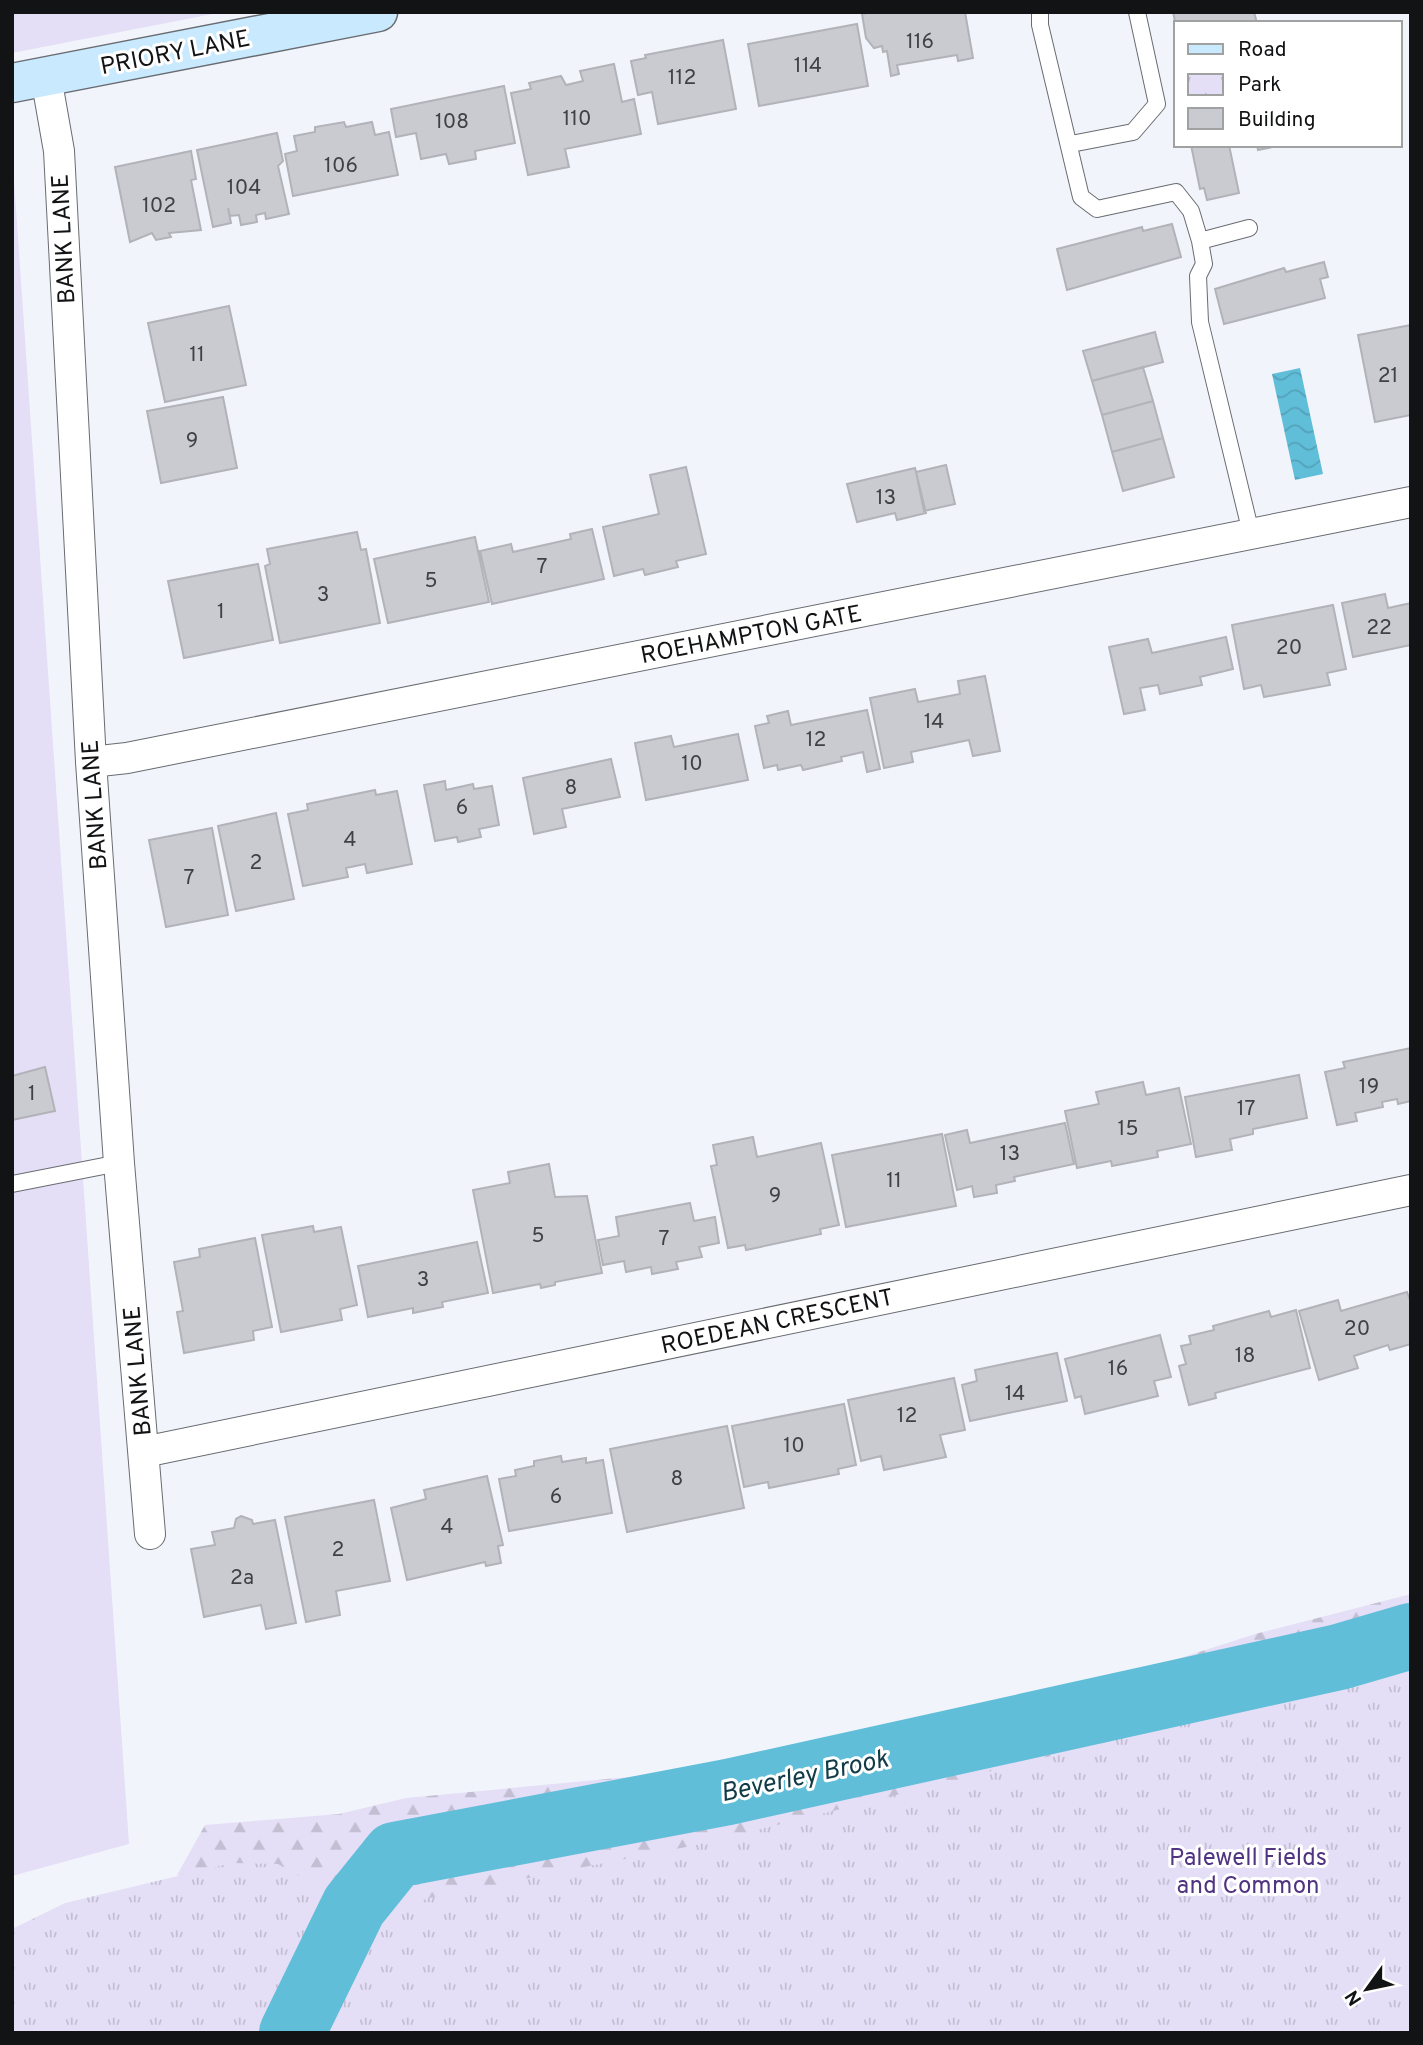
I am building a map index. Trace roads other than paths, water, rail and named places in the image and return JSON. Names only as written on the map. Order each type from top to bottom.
[{"type":"street","name":"PRIORY LANE","points":[[29,80],[378,12]]},
{"type":"street","name":"BANK LANE","points":[[29,80],[59,151],[91,762],[119,1163],[150,1534]]},
{"type":"street","name":"ROEHAMPTON GATE","points":[[91,762],[127,758],[558,674],[730,636],[963,593],[1411,502]]},
{"type":"street","name":"ROEDEAN CRESCENT","points":[[144,1452],[1411,1190]]},
{"type":"lane","points":[[1040,12],[1040,25],[1082,197],[1097,209],[1176,192],[1191,211],[1204,264],[1198,276],[1200,322],[1251,533]]},
{"type":"lane","points":[[1071,144],[1133,131],[1157,104],[1137,12]]},
{"type":"lane","points":[[1200,241],[1249,228]]},
{"type":"lane","points":[[12,1184],[119,1163]]},
{"type":"water","points":[[1300,368],[1323,474],[1295,480],[1272,374]]},
{"type":"waterway","name":"Beverley Brook","points":[[292,2033],[354,1906],[395,1855],[728,1792],[1339,1657],[1411,1636]]},
{"type":"park label","name":"Palewell Fields and Common","points":[[1248,1871]]}]
